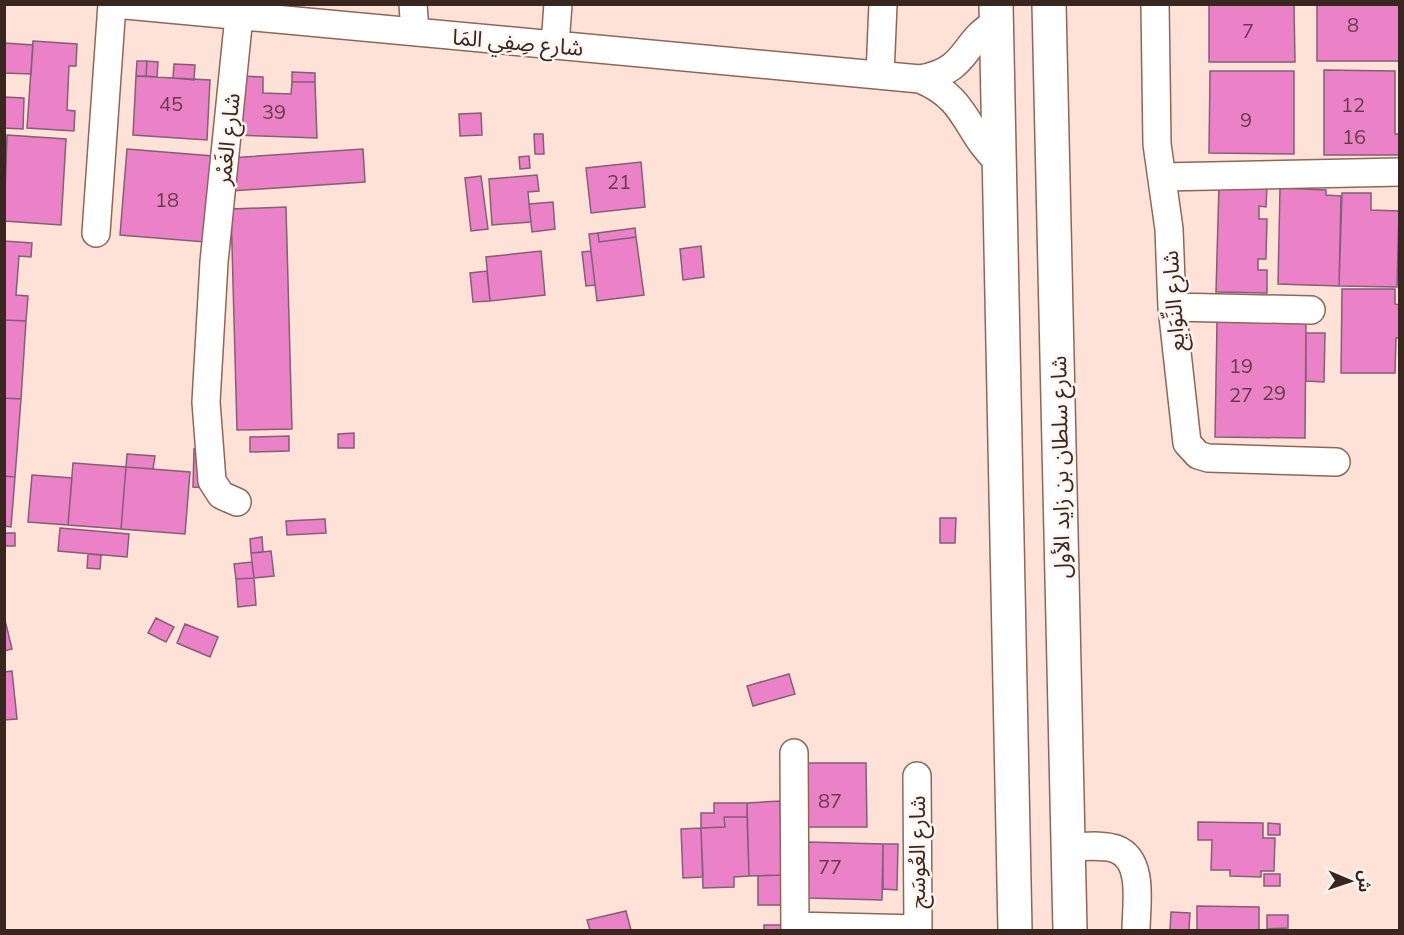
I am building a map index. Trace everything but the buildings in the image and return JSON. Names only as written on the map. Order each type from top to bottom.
[{"type":"main road","name":"شارع سلطان بن زايد الأول","points":[[1049,4],[1070,930]]},
{"type":"main road","points":[[996,14],[1015,930]]},
{"type":"street","name":"شارع صِفِي المَا","points":[[114,4],[920,79],[933,84],[954,100],[981,144],[999,162]]},
{"type":"street","points":[[96,233],[114,4]]},
{"type":"street","points":[[413,4],[415,32]]},
{"type":"street","points":[[555,45],[558,4]]},
{"type":"street","points":[[880,75],[883,4]]},
{"type":"street","name":"شارع النِّوَايِع","points":[[1155,4],[1157,144],[1168,229],[1172,307],[1184,431],[1191,449],[1198,455],[1208,458],[1336,462]]},
{"type":"street","name":"شارع صِفِي المَا","points":[[920,79],[952,68],[961,61],[996,14]]},
{"type":"street","name":"شارع الغَمْر","points":[[237,502],[229,500],[216,489],[210,473],[206,402],[214,262],[239,16]]},
{"type":"street","points":[[1162,177],[1400,172]]},
{"type":"street","points":[[1172,307],[1311,310]]},
{"type":"street","points":[[794,753],[795,928]]},
{"type":"street","name":"شارع العُوسَج","points":[[795,928],[918,930],[917,776]]},
{"type":"street","points":[[1069,847],[1107,847],[1125,855],[1135,873],[1136,930]]}]
